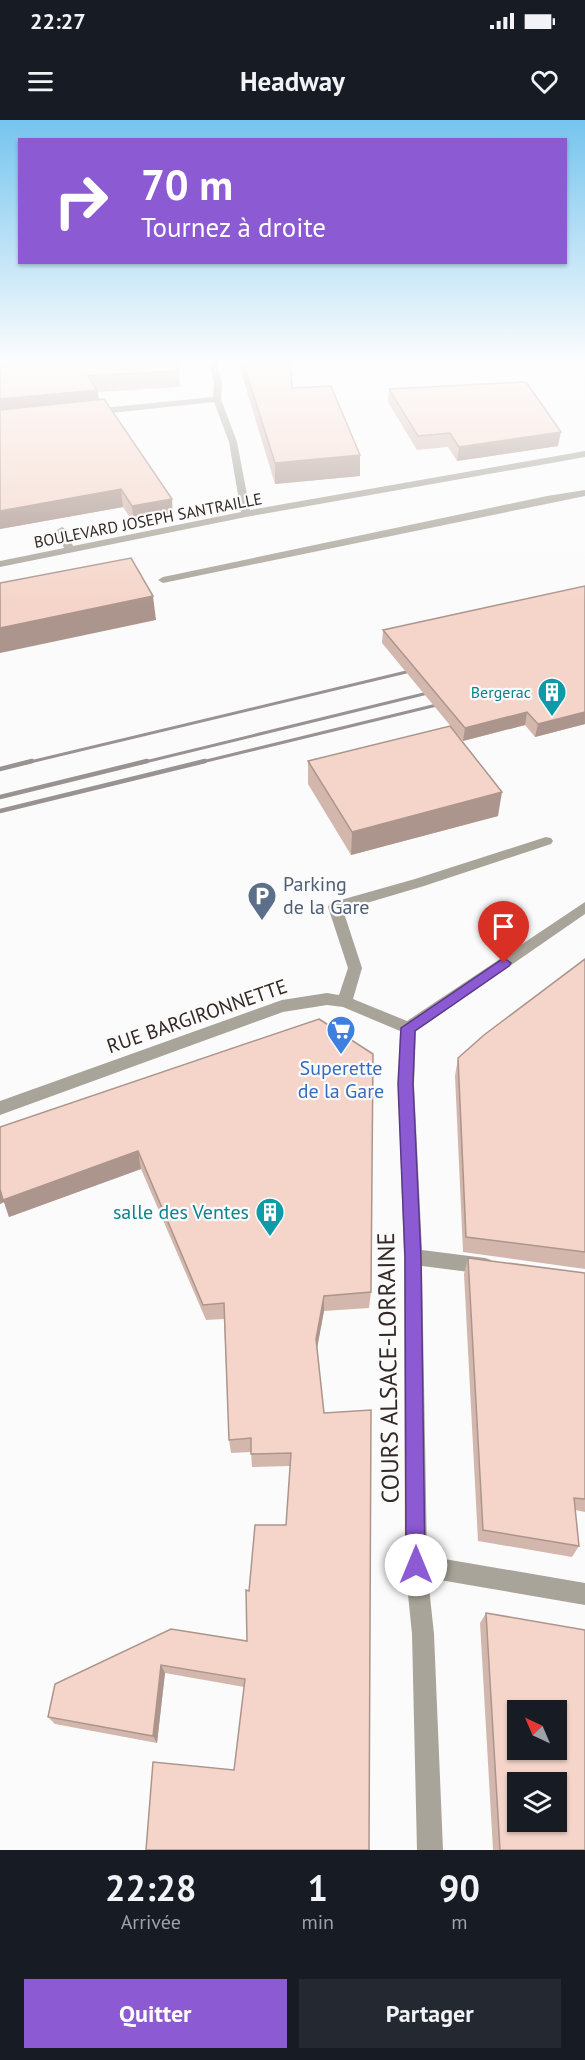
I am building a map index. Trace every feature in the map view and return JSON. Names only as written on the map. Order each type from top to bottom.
[{"type":"street","points":[[233,443],[246,514]]},
{"type":"street","name":"BOULEVARD JOSEPH SANTRAILLE","points":[[0,564],[246,514],[585,454]]},
{"type":"street","points":[[163,580],[535,501],[585,493]]},
{"type":"street","points":[[62,530],[70,551]]},
{"type":"street","points":[[345,1002],[355,968],[335,907],[418,883],[546,841]]},
{"type":"street","points":[[408,1028],[585,907]]},
{"type":"street","name":"RUE BARGIRONNETTE","points":[[0,1108],[282,1006],[327,999],[345,1002],[408,1028]]},
{"type":"street","name":"COURS ALSACE-LORRAINE","points":[[408,1028],[406,1084],[413,1257],[416,1565],[423,1634],[430,1850]]},
{"type":"street","points":[[413,1257],[505,1268]]},
{"type":"street","points":[[416,1565],[585,1594]]},
{"type":"building","points":[[0,443],[134,443],[172,499],[132,506],[121,489],[0,511]]},
{"type":"building","points":[[269,443],[355,443],[360,455],[275,463]]},
{"type":"building","points":[[456,443],[488,443],[459,447]]},
{"type":"building","points":[[131,558],[153,596],[0,628],[0,583]]},
{"type":"building","points":[[585,586],[585,712],[538,724],[527,712],[465,728],[383,630]]},
{"type":"building","points":[[450,726],[502,792],[352,832],[308,761]]},
{"type":"building","points":[[585,959],[585,1252],[466,1237],[458,1058],[484,1035]]},
{"type":"building","points":[[319,1019],[373,1054],[371,1292],[324,1296],[316,1339],[324,1413],[371,1410],[369,1850],[146,1850],[153,1762],[234,1770],[245,1679],[161,1665],[153,1736],[48,1717],[55,1684],[171,1629],[247,1641],[246,1590],[249,1591],[255,1525],[286,1525],[291,1453],[251,1454],[251,1438],[229,1440],[224,1303],[203,1305],[138,1151],[3,1200],[0,1189],[0,1127]]},
{"type":"building","points":[[468,1258],[585,1273],[585,1499],[574,1498],[579,1546],[483,1530]]},
{"type":"building","points":[[486,1613],[585,1630],[585,1850],[500,1850]]},
{"type":"railway","points":[[26,763],[423,668]]},
{"type":"railway","points":[[141,763],[440,690]]},
{"type":"railway","points":[[198,763],[449,702]]},
{"type":"railway","points":[[0,769],[32,761]]},
{"type":"railway","points":[[0,797],[147,761]]},
{"type":"railway","points":[[0,811],[205,761]]},
{"type":"place","name":"Bergerac","points":[[552,718]]},
{"type":"place","name":"Parking de la Gare","points":[[262,922]]},
{"type":"place","name":"Superette de la Gare","points":[[341,1056]]},
{"type":"place","name":"salle des Ventes","points":[[270,1238]]},
{"type":"route","points":[[416,1565],[413,1257],[406,1084],[408,1028],[504,963]]}]
